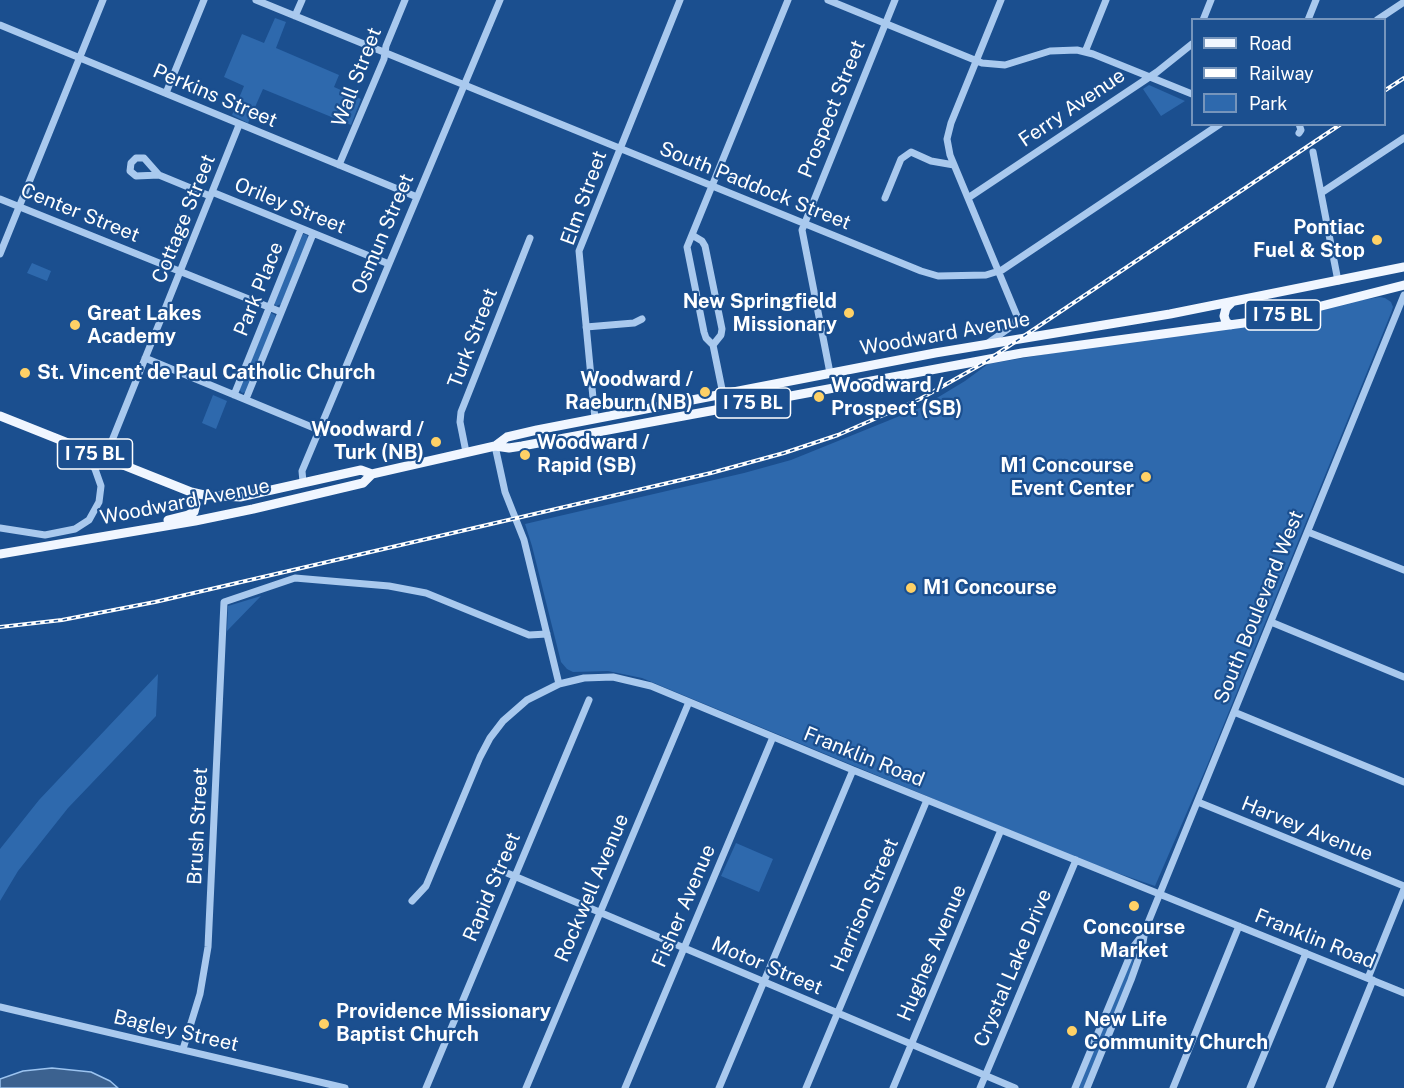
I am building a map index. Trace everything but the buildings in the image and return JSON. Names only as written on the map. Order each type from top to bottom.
[{"type":"main road","name":"Woodward Avenue","points":[[495,446],[507,437],[595,419],[987,344],[1170,314],[1404,267]]},
{"type":"main road","name":"Woodward Avenue","points":[[0,553],[205,519],[363,483],[372,474],[495,446],[515,448],[1022,353],[1266,320],[1404,285]]},
{"type":"main road","points":[[1231,325],[1226,322],[1224,316],[1226,308],[1232,302]]},
{"type":"main road","points":[[755,402],[765,394],[834,381],[835,376],[830,373]]},
{"type":"main road","points":[[676,417],[673,412],[675,408],[718,400],[723,394]]},
{"type":"main road","name":"Woodward Avenue","points":[[0,416],[191,492],[216,496],[240,497],[361,470],[372,474]]},
{"type":"main road","points":[[131,532],[151,524],[188,515],[195,508],[191,492]]},
{"type":"street","points":[[0,254],[103,0]]},
{"type":"street","points":[[166,93],[204,0]]},
{"type":"street","name":"South Paddock Street","points":[[256,0],[934,276],[970,276],[998,272],[1217,126]]},
{"type":"street","points":[[295,16],[302,0]]},
{"type":"street","name":"Wall Street","points":[[339,165],[405,0]]},
{"type":"street","name":"Osmun Street","points":[[303,482],[302,471],[500,0]]},
{"type":"street","name":"Elm Street","points":[[595,419],[580,248],[680,0]]},
{"type":"street","points":[[723,394],[713,345],[704,334],[687,252],[788,0]]},
{"type":"street","points":[[828,0],[976,61],[1005,65],[1050,51],[1085,52],[1191,94]]},
{"type":"street","name":"Prospect Street","points":[[830,373],[802,234],[803,223],[895,0]]},
{"type":"street","points":[[987,344],[1015,324],[1017,320],[954,165],[948,147],[948,131],[1001,0]]},
{"type":"street","points":[[1085,52],[1106,0]]},
{"type":"street","points":[[1204,18],[1211,0]]},
{"type":"street","points":[[1309,18],[1316,0]]},
{"type":"street","points":[[1380,18],[1404,2]]},
{"type":"street","name":"Perkins Street","points":[[0,24],[417,197]]},
{"type":"street","name":"Ferry Avenue","points":[[968,198],[1149,77],[1191,45]]},
{"type":"street","name":"Cottage Street","points":[[105,458],[239,125]]},
{"type":"street","points":[[1321,194],[1404,138]]},
{"type":"street","points":[[885,198],[901,159],[910,152],[931,161],[954,165]]},
{"type":"street","points":[[1313,152],[1338,281]]},
{"type":"street","name":"Oriley Street","points":[[159,175],[389,264]]},
{"type":"street","name":"Center Street","points":[[0,199],[281,312]]},
{"type":"street","name":"Park Place","points":[[234,395],[301,229]]},
{"type":"street","name":"Park Place","points":[[246,399],[313,234]]},
{"type":"street","points":[[692,235],[702,241],[705,246],[722,329],[721,335],[713,345]]},
{"type":"street","name":"Turk Street","points":[[466,452],[460,415],[530,238]]},
{"type":"street","name":"South Boulevard West","points":[[1087,1088],[1131,980],[1160,894],[1404,295]]},
{"type":"street","points":[[586,327],[634,323],[642,320]]},
{"type":"street","points":[[145,358],[319,430]]},
{"type":"street","points":[[495,446],[505,492],[524,540],[559,684]]},
{"type":"street","points":[[0,528],[45,535],[75,529],[89,520],[99,502],[101,486],[95,469],[82,449]]},
{"type":"street","points":[[1308,532],[1404,570]]},
{"type":"street","name":"Brush Street","points":[[183,1049],[200,994],[208,946],[224,602],[295,578],[389,586],[418,591],[525,634],[547,634]]},
{"type":"street","points":[[1271,622],[1404,677]]},
{"type":"street","name":"Franklin Road","points":[[412,901],[426,886],[480,757],[490,738],[503,721],[536,694],[559,684],[590,677],[621,678],[651,686],[1001,831],[1404,993]]},
{"type":"street","name":"Rapid Street","points":[[426,1088],[511,875],[589,700]]},
{"type":"street","name":"Rockwell Avenue","points":[[526,1088],[689,702]]},
{"type":"street","points":[[1234,712],[1404,782]]},
{"type":"street","name":"Fisher Avenue","points":[[626,1088],[773,737]]},
{"type":"street","points":[[718,1088],[853,770]]},
{"type":"street","name":"Harrison Street","points":[[806,1088],[927,800]]},
{"type":"street","name":"Harvey Avenue","points":[[1198,802],[1404,888]]},
{"type":"street","name":"Hughes Avenue","points":[[893,1088],[1001,831]]},
{"type":"street","name":"Crystal Lake Drive","points":[[980,1088],[1076,861]]},
{"type":"street","name":"Motor Street","points":[[511,875],[1015,1088]]},
{"type":"street","points":[[1329,1088],[1404,888]]},
{"type":"street","points":[[1173,1088],[1239,926]]},
{"type":"street","name":"South Boulevard West","points":[[1075,1088],[1134,946],[1146,930]]},
{"type":"street","points":[[1251,1088],[1306,953]]},
{"type":"street","name":"Bagley Street","points":[[0,1007],[183,1049],[322,1085],[345,1088]]},
{"type":"green space","points":[[275,18],[286,22],[276,48],[339,75],[334,87],[361,99],[351,125],[263,89],[248,123],[232,115],[244,86],[224,77],[242,34],[264,43]]},
{"type":"green space","points":[[1149,85],[1185,101],[1161,116],[1143,89]]},
{"type":"green space","points":[[303,234],[307,235],[308,239],[281,304],[276,306],[274,303]]},
{"type":"green space","points":[[32,263],[51,271],[47,281],[27,273]]},
{"type":"green space","name":"M1 Concourse","points":[[1380,297],[1391,302],[1393,307],[1391,313],[1206,768],[1155,886],[1091,864],[642,678],[608,671],[573,672],[561,662],[525,524],[791,460],[922,407],[988,364]]},
{"type":"green space","points":[[271,313],[276,319],[246,392],[242,393],[239,389]]},
{"type":"green space","points":[[213,395],[227,401],[216,429],[202,423]]},
{"type":"green space","points":[[261,596],[227,631],[228,606]]},
{"type":"green space","points":[[158,674],[156,716],[68,808],[18,871],[0,901],[0,849],[39,800]]},
{"type":"green space","points":[[736,843],[773,859],[759,892],[721,876]]},
{"type":"green space","points":[[1137,947],[1129,977],[1084,1088],[1078,1088]]},
{"type":"shaded area","points":[[52,1068],[91,1072],[110,1081],[118,1088],[0,1088],[0,1079],[23,1071]]},
{"type":"railway","points":[[1386,90],[1404,78]]},
{"type":"railway","points":[[0,627],[62,620],[155,602],[711,473],[838,435],[920,399],[982,364],[1338,126]]},
{"type":"place","name":"Pontiac Fuel & Stop","points":[[1377,240]]},
{"type":"place","name":"New Springfield Missionary","points":[[849,313]]},
{"type":"place","name":"Great Lakes Academy","points":[[75,325]]},
{"type":"place","name":"St. Vincent de Paul Catholic Church","points":[[25,373]]},
{"type":"place","name":"Woodward / Raeburn (NB)","points":[[705,392]]},
{"type":"place","name":"Woodward / Prospect (SB)","points":[[819,397]]},
{"type":"place","name":"Woodward / Turk (NB)","points":[[436,442]]},
{"type":"place","name":"Woodward / Rapid (SB)","points":[[525,455]]},
{"type":"place","name":"M1 Concourse Event Center","points":[[1146,477]]},
{"type":"place","name":"M1 Concourse","points":[[911,588]]},
{"type":"place","name":"Concourse Market","points":[[1134,906]]},
{"type":"place","name":"Providence Missionary Baptist Church","points":[[324,1024]]},
{"type":"place","name":"New Life Community Church","points":[[1072,1031]]}]
